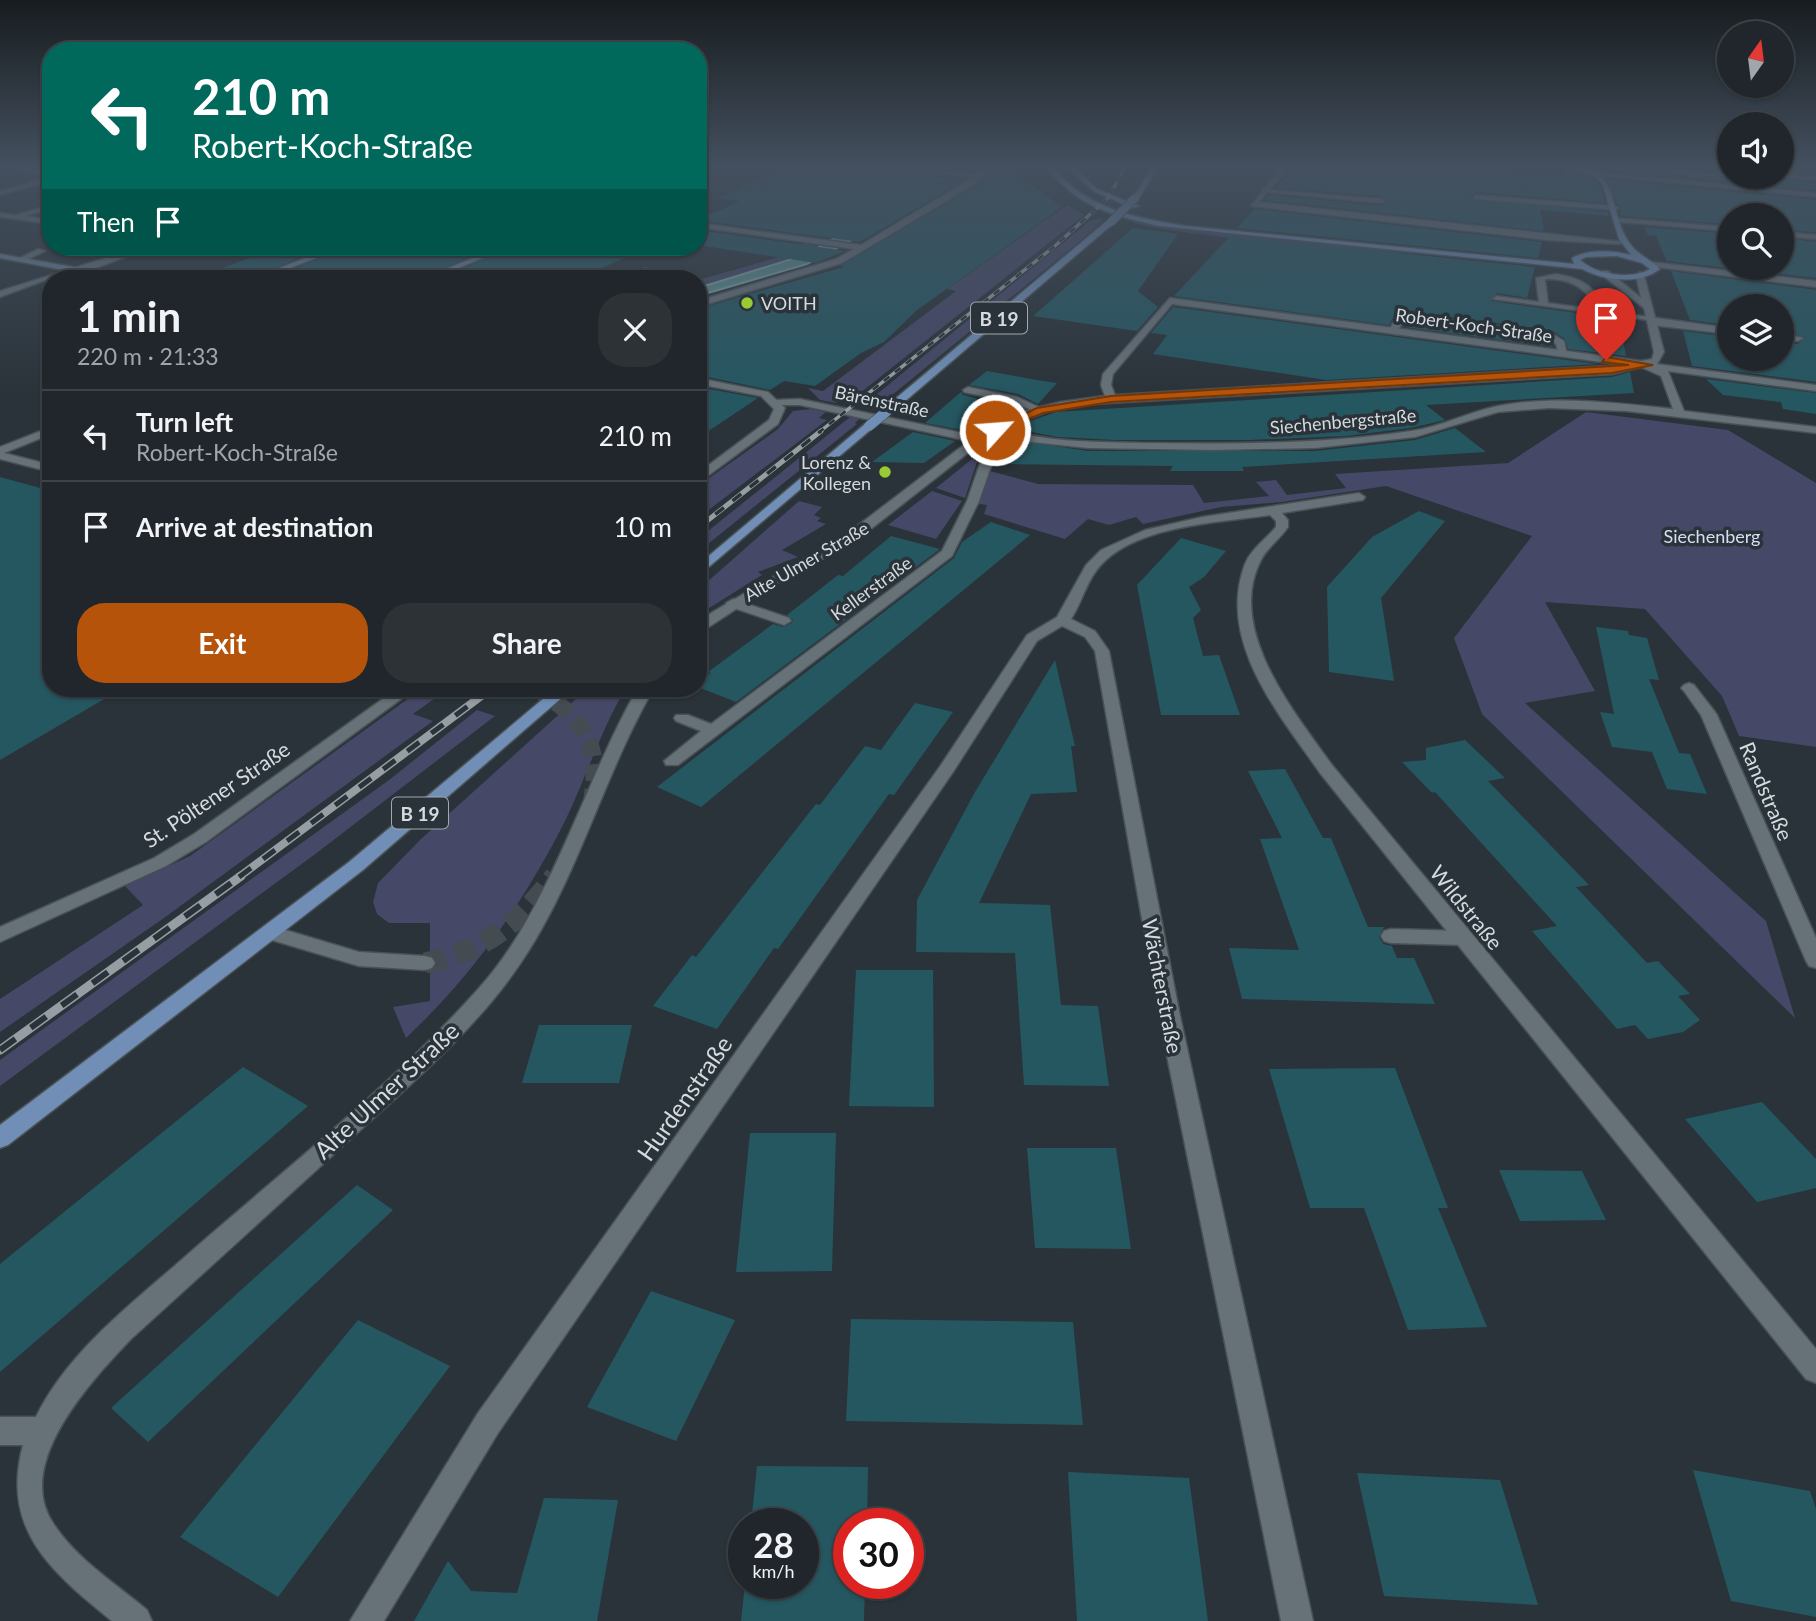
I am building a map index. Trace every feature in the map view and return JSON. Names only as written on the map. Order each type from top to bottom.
[{"type":"main road","name":"B 19","points":[[707,564],[1087,243]]},
{"type":"main road","points":[[1339,243],[1583,267],[1605,273],[1640,275],[1653,268],[1637,258],[1623,243]]},
{"type":"main road","points":[[1397,243],[1575,260],[1583,267]]},
{"type":"main road","points":[[1606,254],[1619,243]]},
{"type":"main road","points":[[1575,260],[1584,254],[1637,258]]},
{"type":"main road","points":[[0,256],[62,270]]},
{"type":"main road","points":[[279,270],[316,256]]},
{"type":"main road","points":[[447,270],[481,256]]},
{"type":"main road","points":[[0,264],[42,272]]},
{"type":"main road","name":"B 19","points":[[0,1138],[272,933],[444,793],[555,697]]},
{"type":"street","points":[[829,243],[865,247]]},
{"type":"street","points":[[707,301],[828,265],[872,243]]},
{"type":"street","points":[[20,260],[41,251]]},
{"type":"street","points":[[83,270],[122,256]]},
{"type":"street","points":[[1653,268],[1816,284]]},
{"type":"street","points":[[1605,273],[1646,306]]},
{"type":"street","points":[[968,390],[1013,399],[1040,410],[1111,399],[1612,371],[1649,365],[1659,357],[1640,275]]},
{"type":"street","points":[[1544,305],[1540,278],[1545,276],[1582,284],[1592,292],[1596,301]]},
{"type":"street","points":[[0,294],[42,280]]},
{"type":"street","points":[[1497,299],[1717,329]]},
{"type":"street","name":"Robert-Koch-Straße","points":[[1111,399],[1105,385],[1108,374],[1170,301],[1816,388]]},
{"type":"street","points":[[1393,332],[1397,323],[1417,319],[1548,335],[1558,339],[1562,354]]},
{"type":"street","points":[[1794,338],[1798,338]]},
{"type":"street","points":[[1649,365],[1666,374],[1680,415]]},
{"type":"street","points":[[707,383],[751,390],[777,402],[780,414],[774,422],[707,472]]},
{"type":"street","name":"Bärenstraße","points":[[777,402],[800,402],[979,440]]},
{"type":"street","name":"Siechenbergstraße","points":[[995,430],[1028,440],[1078,444],[1240,446],[1415,434],[1446,427],[1480,412],[1510,407],[1602,406],[1816,430]]},
{"type":"street","name":"Alte Ulmer Straße","points":[[707,622],[733,603],[856,535],[957,451],[1040,410]]},
{"type":"street","points":[[0,453],[42,434]]},
{"type":"street","name":"Kellerstraße","points":[[672,761],[947,553],[973,501],[991,449],[989,443],[979,440]]},
{"type":"street","points":[[0,453],[42,466]]},
{"type":"street","points":[[1062,620],[1069,612],[1090,568],[1120,545],[1163,529],[1359,497]]},
{"type":"street","name":"Wildstraße","points":[[1273,511],[1282,520],[1282,527],[1253,561],[1244,595],[1244,616],[1264,673],[1326,769],[1816,1370]]},
{"type":"street","points":[[733,603],[784,621]]},
{"type":"street","name":"Hurdenstraße","points":[[366,1621],[488,1423],[939,779],[1032,638],[1062,620]]},
{"type":"street","name":"Wächterstraße","points":[[1062,620],[1090,634],[1102,651],[1128,808],[1189,1118],[1297,1621]]},
{"type":"street","name":"Randstraße","points":[[1689,688],[1709,715],[1816,961]]},
{"type":"street","name":"St. Pöltener Straße","points":[[0,935],[160,862],[190,844],[395,697]]},
{"type":"street","name":"Alte Ulmer Straße","points":[[136,1621],[62,1556],[39,1528],[31,1506],[29,1480],[32,1458],[43,1431],[78,1376],[122,1330],[413,1069],[488,992],[514,958],[548,895],[628,719],[641,697]]},
{"type":"street","points":[[682,718],[712,730]]},
{"type":"street","points":[[272,933],[359,958],[425,963]]},
{"type":"street","points":[[1391,936],[1462,938]]},
{"type":"street","points":[[0,1431],[43,1431]]},
{"type":"green space","points":[[804,243],[821,247],[782,264],[707,285],[707,277],[776,258]]},
{"type":"green space","points":[[1013,243],[1049,243],[850,401],[842,399],[836,403],[820,400],[808,388],[823,391],[956,291],[947,289]]},
{"type":"green space","points":[[1063,243],[1078,243],[874,410],[861,407]]},
{"type":"green space","points":[[1281,243],[1317,243],[1473,257],[1404,253]]},
{"type":"green space","points":[[644,267],[665,270],[637,270]]},
{"type":"green space","points":[[811,409],[826,412],[819,418],[827,420],[707,511],[707,480],[778,429],[793,411]]},
{"type":"green space","name":"Siechenberg","points":[[1586,412],[1728,430],[1816,483],[1816,747],[1739,736],[1722,696],[1645,609],[1545,602],[1595,691],[1525,703],[1766,921],[1795,1018],[1482,714],[1454,638],[1532,536],[1386,486],[1282,502],[1221,507],[1143,524],[1136,517],[1109,525],[1088,519],[1065,539],[984,514],[987,505],[979,504],[990,471],[1038,484],[1193,485],[1204,503],[1269,496],[1256,482],[1276,480],[1287,495],[1346,488],[1335,474],[1508,463]]},
{"type":"green space","points":[[850,417],[860,418],[855,423],[857,424],[707,545],[707,532]]},
{"type":"green space","points":[[972,459],[977,462],[965,498],[936,488]]},
{"type":"green space","points":[[932,491],[962,501],[936,539],[888,525]]},
{"type":"green space","points":[[799,501],[822,507],[814,515],[821,518],[817,521],[826,524],[782,550],[798,557],[758,572],[762,575],[707,609],[707,582]]},
{"type":"green space","points":[[411,697],[437,697],[413,714],[433,721],[164,918],[0,1032],[0,999],[143,905],[125,886],[190,856]]},
{"type":"green space","points":[[578,697],[621,697],[566,819],[515,908],[475,963],[406,1038],[393,1007],[430,1001],[430,923],[389,923],[377,914],[373,902],[378,883],[420,840]]},
{"type":"green space","points":[[477,710],[495,716],[318,852],[0,1086],[0,1060],[389,780]]},
{"type":"shaded area","points":[[826,243],[847,243],[807,264],[707,293],[707,285],[805,255]]},
{"type":"building","points":[[707,243],[787,243],[846,251],[815,263],[707,246]]},
{"type":"building","points":[[880,243],[1012,243],[917,310],[884,342],[861,353],[815,386],[784,381],[770,390],[707,377],[707,306],[844,267],[840,266]]},
{"type":"building","points":[[1116,243],[1172,243],[1138,291],[1158,307],[1137,331],[1033,316]]},
{"type":"building","points":[[1224,243],[1295,243],[1535,267],[1527,298],[1497,293],[1491,301],[1619,319],[1626,356],[1568,349],[1565,339],[1551,330],[1417,313],[1393,318],[1389,325],[1174,296]]},
{"type":"building","points":[[1384,243],[1542,243],[1538,258]]},
{"type":"building","points":[[1659,243],[1717,243],[1717,267],[1667,261]]},
{"type":"building","points":[[1794,243],[1816,243],[1816,278],[1794,275]]},
{"type":"building","points":[[256,256],[304,256],[270,270],[216,270]]},
{"type":"building","points":[[325,256],[472,256],[440,270],[291,270]]},
{"type":"building","points":[[491,256],[628,256],[598,270],[459,270]]},
{"type":"building","points":[[1671,271],[1717,277],[1717,280],[1740,280],[1816,290],[1816,382],[1731,371],[1794,371],[1794,344],[1798,344],[1805,337],[1794,334],[1794,294],[1717,294],[1717,323],[1690,320]]},
{"type":"building","points":[[1173,307],[1597,364],[1326,380],[1153,354],[1167,335],[1151,333]]},
{"type":"building","points":[[1417,325],[1544,341],[1554,347],[1405,327]]},
{"type":"building","points":[[1683,331],[1717,335],[1717,369],[1692,366]]},
{"type":"building","points":[[987,371],[1057,383],[1038,404],[1018,394],[969,385]]},
{"type":"building","points":[[1630,372],[1634,393],[1426,405],[1445,420],[1411,428],[1346,436],[1249,440],[1114,440],[1058,437],[1011,428],[1056,412],[1612,377]]},
{"type":"building","points":[[1706,379],[1816,393],[1816,414],[1783,409],[1781,402],[1723,395]]},
{"type":"building","points":[[707,389],[758,398],[707,432]]},
{"type":"building","points":[[961,392],[963,395],[1023,410],[999,422],[999,408],[967,431],[925,423]]},
{"type":"building","points":[[1455,428],[1486,452],[1242,467],[1244,471],[1170,471],[1173,466],[1002,464],[1001,438],[1088,451],[1315,451],[1415,440]]},
{"type":"building","points":[[913,432],[955,441],[924,463],[872,462]]},
{"type":"building","points":[[0,477],[42,489],[42,697],[108,697],[0,760]]},
{"type":"building","points":[[1419,511],[1445,521],[1381,598],[1394,681],[1329,672],[1327,587],[1372,537]]},
{"type":"building","points":[[991,522],[1030,535],[701,807],[657,787],[954,558],[962,542]]},
{"type":"building","points":[[891,536],[940,549],[736,702],[707,691],[707,676],[711,673],[708,672],[773,624],[783,627],[792,623],[793,620],[787,615],[838,575],[843,576]]},
{"type":"building","points":[[1181,538],[1226,551],[1204,577],[1189,587],[1201,610],[1193,618],[1203,656],[1219,655],[1240,715],[1161,715],[1137,585]]},
{"type":"building","points":[[1596,627],[1628,631],[1629,635],[1647,638],[1659,680],[1649,679],[1679,753],[1690,754],[1707,794],[1667,789],[1652,752],[1612,747],[1600,712],[1614,714]]},
{"type":"building","points":[[1055,660],[1075,746],[1071,746],[1077,792],[1031,794],[979,903],[1050,905],[1061,1005],[1098,1006],[1109,1086],[1024,1085],[1015,953],[916,952],[917,900],[975,792]]},
{"type":"building","points":[[915,703],[953,712],[894,795],[889,794],[778,949],[774,948],[717,1029],[653,1006],[692,955],[696,957],[816,804],[820,805],[865,746],[881,750]]},
{"type":"building","points":[[1465,740],[1505,778],[1488,781],[1589,885],[1576,887],[1647,963],[1658,961],[1690,994],[1678,996],[1700,1020],[1683,1032],[1648,1039],[1635,1025],[1617,1029],[1532,931],[1557,926],[1435,792],[1432,793],[1402,762],[1426,760],[1426,748]]},
{"type":"building","points":[[1285,769],[1323,838],[1331,838],[1368,927],[1384,927],[1379,937],[1383,944],[1392,946],[1397,958],[1414,958],[1435,1004],[1242,999],[1229,948],[1299,950],[1260,839],[1282,838],[1248,771]]},
{"type":"building","points":[[856,970],[933,970],[934,1107],[849,1106]]},
{"type":"building","points":[[539,1025],[632,1025],[619,1083],[522,1083]]},
{"type":"building","points":[[243,1067],[308,1106],[0,1372],[0,1264]]},
{"type":"building","points":[[1395,1068],[1448,1208],[1438,1208],[1487,1327],[1408,1330],[1364,1208],[1310,1208],[1269,1069]]},
{"type":"building","points":[[1762,1102],[1816,1159],[1816,1188],[1757,1202],[1685,1119]]},
{"type":"building","points":[[750,1133],[836,1133],[832,1271],[736,1272]]},
{"type":"building","points":[[1027,1148],[1116,1148],[1131,1249],[1035,1248]]},
{"type":"building","points":[[1499,1170],[1582,1171],[1606,1220],[1520,1221]]},
{"type":"building","points":[[357,1185],[393,1210],[148,1442],[111,1408]]},
{"type":"building","points":[[651,1291],[735,1320],[676,1441],[587,1407]]},
{"type":"building","points":[[851,1319],[1073,1322],[1083,1425],[846,1421]]},
{"type":"building","points":[[358,1320],[450,1366],[278,1597],[180,1537]]},
{"type":"building","points":[[757,1466],[868,1467],[867,1508],[833,1508],[833,1599],[865,1599],[864,1621],[741,1621],[743,1599],[819,1599],[819,1508],[753,1508]]},
{"type":"building","points":[[1693,1470],[1810,1491],[1816,1509],[1816,1617],[1731,1601]]},
{"type":"building","points":[[1068,1472],[1189,1478],[1208,1621],[1077,1621]]},
{"type":"building","points":[[1357,1473],[1500,1480],[1538,1605],[1384,1596]]},
{"type":"building","points":[[544,1498],[618,1500],[597,1621],[414,1621],[448,1561],[471,1591],[517,1593]]},
{"type":"tunnel","points":[[549,697],[577,721],[591,746],[594,760],[592,798]]},
{"type":"tunnel","points":[[425,963],[466,951],[499,933],[527,908],[555,876]]},
{"type":"railway","points":[[818,433],[1059,243]]},
{"type":"railway","points":[[707,521],[821,431]]},
{"type":"railway","points":[[239,877],[480,697]]},
{"type":"railway","points":[[0,1050],[241,876]]},
{"type":"place","name":"VOITH","points":[[747,303]]},
{"type":"place","name":"Lorenz & Kollegen","points":[[885,472]]},
{"type":"route","points":[[995,430],[1040,410],[1075,402],[1612,371],[1649,365],[1606,360]]}]
